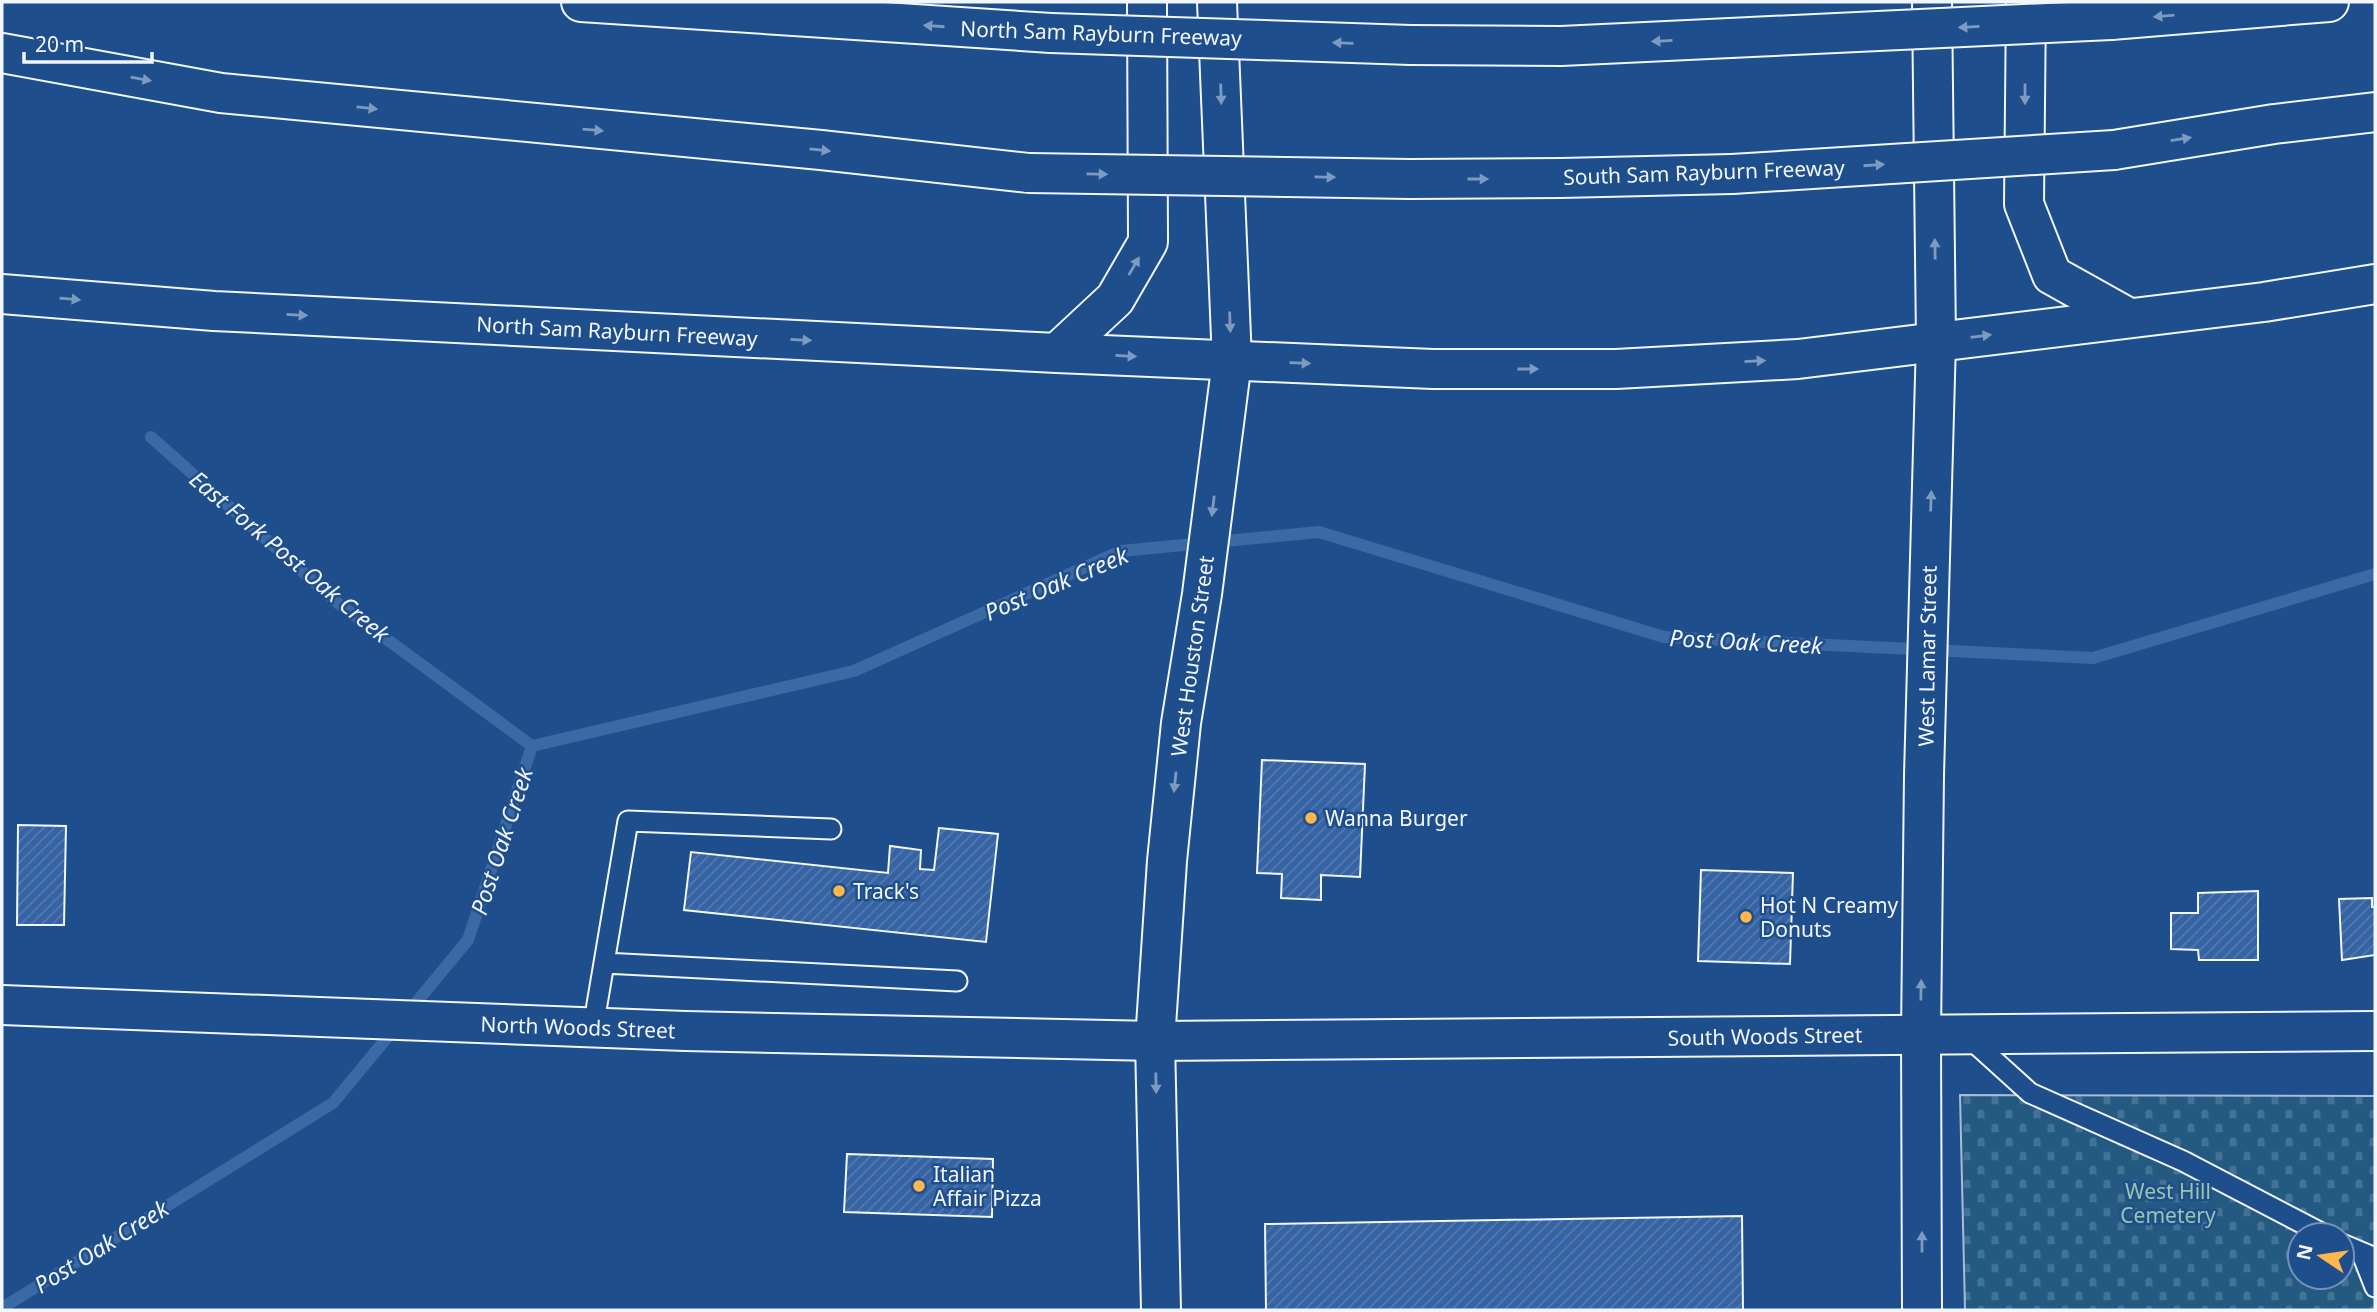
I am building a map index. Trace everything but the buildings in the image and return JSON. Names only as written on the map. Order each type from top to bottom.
[{"type":"main road","name":"North Sam Rayburn Freeway","points":[[581,2],[1051,33],[1411,45],[1561,46],[2110,20],[2329,2]]},
{"type":"main road","points":[[1057,353],[1115,299],[1148,242],[1147,2]]},
{"type":"main road","name":"West Houston Street","points":[[1161,1310],[1155,1041],[1168,847],[1181,723],[1202,594],[1232,361],[1217,2]]},
{"type":"main road","name":"West Lamar Street","points":[[1923,1310],[1921,1034],[1924,775],[1936,341],[1932,2]]},
{"type":"main road","points":[[2026,2],[2024,204],[2052,275],[2129,318]]},
{"type":"main road","name":"South Sam Rayburn Freeway","points":[[2,53],[221,93],[821,150],[1029,173],[1410,179],[1732,174],[2114,150],[2274,124],[2375,112]]},
{"type":"main road","points":[[1232,361],[1433,369],[1616,369],[1798,359],[2264,302],[2375,284]]},
{"type":"main road","name":"North Sam Rayburn Freeway","points":[[2,293],[214,311],[1232,361]]},
{"type":"main road","name":"North Woods Street","points":[[2,1005],[345,1016],[593,1028],[1155,1041]]},
{"type":"main road","name":"South Woods Street","points":[[1155,1041],[2375,1031]]},
{"type":"lane","points":[[593,1028],[628,821],[831,829]]},
{"type":"lane","points":[[604,963],[957,981]]},
{"type":"lane","points":[[1966,1035],[2030,1093],[2183,1161],[2298,1221]]},
{"type":"lane","points":[[2369,1256],[2375,1287]]},
{"type":"green space","name":"West Hill Cemetery","points":[[1960,1095],[2375,1096],[2375,1310],[1965,1310]]},
{"type":"waterway","name":"East Fork Post Oak Creek","points":[[151,437],[339,604],[532,746]]},
{"type":"waterway","name":"Post Oak Creek","points":[[2,1308],[333,1103],[468,940],[532,746],[854,671],[1121,551],[1319,532],[1664,637],[2093,658],[2375,574]]},
{"type":"place","name":"Wanna Burger","points":[[1311,818]]},
{"type":"place","name":"Track's","points":[[839,891]]},
{"type":"place","name":"Hot N Creamy Donuts","points":[[1746,917]]},
{"type":"place","name":"Italian Affair Pizza","points":[[919,1186]]}]
